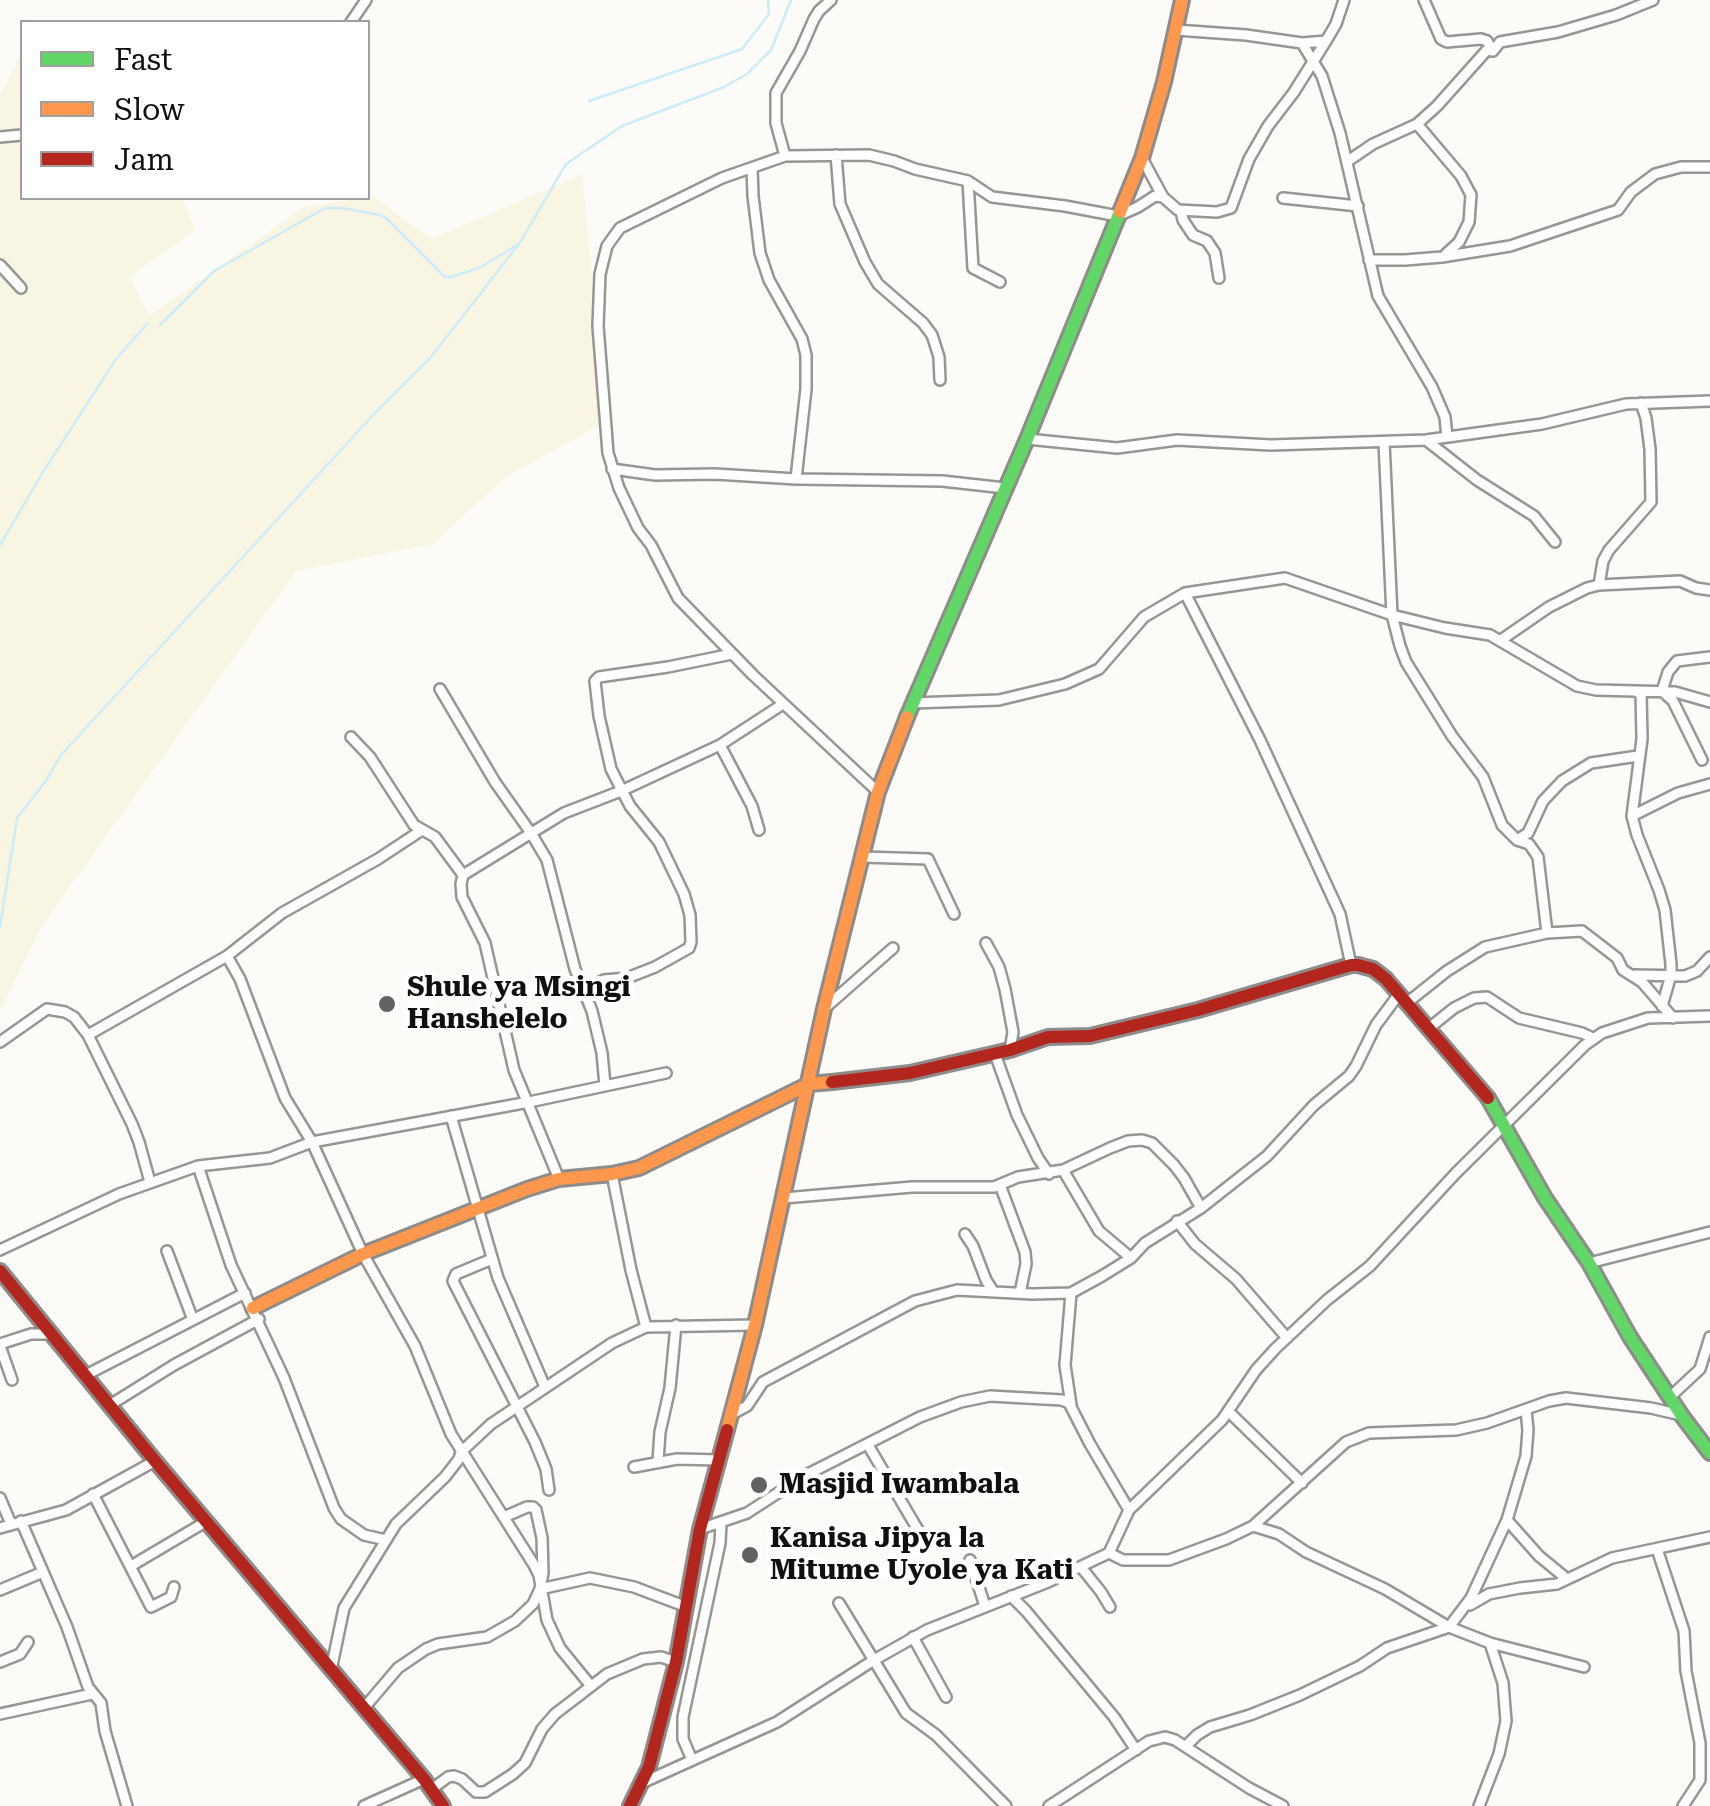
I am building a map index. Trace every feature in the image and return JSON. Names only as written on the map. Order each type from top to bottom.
[{"type":"main road","points":[[630,1806],[644,1782],[676,1662],[700,1528],[755,1325],[824,1008],[878,792],[1142,158],[1182,0]]},
{"type":"main road","points":[[256,1314],[363,1254],[528,1189],[559,1180],[639,1168],[809,1084],[897,1075],[995,1054],[1048,1037],[1090,1036],[1198,1010],[1351,965],[1373,970],[1404,998],[1482,1088],[1630,1337],[1710,1453]]},
{"type":"main road","points":[[0,1271],[443,1806]]},
{"type":"street","points":[[785,156],[776,123],[776,93],[814,19],[832,0]]},
{"type":"street","points":[[1181,212],[1231,208],[1258,142],[1326,42],[1344,0]]},
{"type":"street","points":[[1424,0],[1440,39],[1481,39],[1493,51]]},
{"type":"street","points":[[1493,51],[1500,42],[1558,32],[1653,0]]},
{"type":"street","points":[[1176,30],[1326,42]]},
{"type":"street","points":[[1302,43],[1326,86],[1348,160],[1380,301],[1432,388],[1445,418],[1447,437]]},
{"type":"street","points":[[1348,160],[1417,124],[1487,50],[1493,51]]},
{"type":"street","points":[[1417,124],[1461,176],[1470,195],[1470,219],[1465,232],[1452,251],[1442,257]]},
{"type":"street","points":[[836,155],[840,204],[865,262],[878,284],[932,335],[940,357],[940,380]]},
{"type":"street","points":[[878,792],[678,598],[638,528],[608,453],[598,326],[600,274],[606,246],[620,228],[722,178],[785,156],[869,155],[968,181],[992,197],[1118,216],[1156,196],[1163,197]]},
{"type":"street","points":[[1142,158],[1163,197],[1181,212],[1193,235],[1207,241],[1215,253],[1219,278]]},
{"type":"street","points":[[1369,260],[1442,257],[1510,246],[1606,216],[1618,210],[1631,192],[1655,174],[1680,167],[1710,167]]},
{"type":"street","points":[[752,168],[760,252],[806,355],[796,480]]},
{"type":"street","points":[[968,181],[972,266],[1000,282]]},
{"type":"street","points":[[1284,198],[1358,206]]},
{"type":"street","points":[[0,265],[21,288]]},
{"type":"street","points":[[1027,439],[1117,448],[1177,440],[1271,445],[1426,440],[1531,426],[1610,407],[1710,402]]},
{"type":"street","points":[[1599,584],[1609,550],[1652,500],[1648,431],[1641,403]]},
{"type":"street","points":[[1426,440],[1477,480],[1534,516],[1555,542]]},
{"type":"street","points":[[1384,442],[1392,615],[1406,662],[1463,753],[1484,776],[1498,818],[1538,856],[1547,932]]},
{"type":"street","points":[[612,469],[655,475],[942,481],[1005,488]]},
{"type":"street","points":[[912,703],[999,700],[1044,690],[1091,674],[1113,656],[1154,609],[1184,593],[1290,579],[1392,615],[1490,635],[1577,686],[1675,692],[1710,702]]},
{"type":"street","points":[[1501,640],[1549,607],[1599,584],[1680,580],[1710,590]]},
{"type":"street","points":[[1184,593],[1260,740],[1340,914],[1351,965]]},
{"type":"street","points":[[583,990],[604,980],[627,978],[671,959],[690,945],[689,909],[684,894],[659,842],[621,791],[605,748],[596,679],[732,654]]},
{"type":"street","points":[[1662,691],[1668,672],[1677,661],[1710,657]]},
{"type":"street","points":[[440,689],[547,860],[575,969],[592,1011],[605,1085]]},
{"type":"street","points":[[1662,691],[1673,702],[1702,760]]},
{"type":"street","points":[[1636,692],[1641,692],[1642,739],[1632,816],[1665,910],[1671,975],[1662,1006]]},
{"type":"street","points":[[559,1180],[514,1070],[485,943],[462,897],[463,875],[579,806],[621,791],[720,744],[784,704]]},
{"type":"street","points":[[351,737],[370,757],[414,825],[435,836],[463,875]]},
{"type":"street","points":[[720,744],[752,806],[758,830]]},
{"type":"street","points":[[1517,840],[1528,833],[1545,798],[1562,782],[1591,763],[1638,756]]},
{"type":"street","points":[[1632,816],[1678,793],[1710,784]]},
{"type":"street","points":[[88,1035],[226,956],[282,913],[422,830]]},
{"type":"street","points":[[860,857],[926,858],[954,914]]},
{"type":"street","points":[[732,1414],[747,1406],[763,1382],[904,1306],[957,1290],[1071,1293],[1130,1258],[1266,1156],[1314,1105],[1349,1076],[1376,1025],[1404,998],[1485,947],[1547,932],[1584,932],[1632,974],[1692,974],[1710,957]]},
{"type":"street","points":[[986,943],[1005,989],[1013,1032],[1010,1050]]},
{"type":"street","points":[[824,1008],[893,948]]},
{"type":"street","points":[[226,956],[240,979],[286,1098],[312,1142],[363,1254],[414,1346],[451,1434],[534,1565],[547,1620],[558,1644],[592,1686]]},
{"type":"street","points":[[1632,974],[1672,1018]]},
{"type":"street","points":[[1428,1029],[1454,1008],[1474,998],[1487,997],[1519,1018],[1593,1038]]},
{"type":"street","points":[[0,1042],[47,1009],[74,1017],[88,1035],[139,1142],[150,1182]]},
{"type":"street","points":[[644,1782],[778,1722],[913,1637],[1109,1554],[1129,1510],[1222,1420],[1256,1370],[1327,1300],[1370,1266],[1504,1124],[1593,1038],[1637,1020],[1710,1016]]},
{"type":"street","points":[[995,1054],[1022,1126],[1049,1174]]},
{"type":"street","points":[[0,1250],[150,1182],[198,1166],[270,1158],[312,1142],[666,1073]]},
{"type":"street","points":[[450,1116],[492,1259],[544,1387]]},
{"type":"street","points":[[784,1198],[912,1187],[1000,1186],[1018,1178],[1063,1170],[1116,1146],[1146,1140],[1174,1165],[1200,1208]]},
{"type":"street","points":[[198,1166],[217,1226],[338,1515],[364,1536],[386,1540]]},
{"type":"street","points":[[1063,1170],[1099,1231],[1130,1258]]},
{"type":"street","points":[[612,1174],[646,1327]]},
{"type":"street","points":[[1000,1186],[1025,1252],[1020,1293]]},
{"type":"street","points":[[1177,1221],[1195,1244],[1236,1278],[1287,1338]]},
{"type":"street","points":[[1589,1263],[1710,1232]]},
{"type":"street","points":[[965,1234],[993,1291]]},
{"type":"street","points":[[167,1251],[193,1320]]},
{"type":"street","points":[[492,1259],[460,1272],[453,1280],[518,1406],[546,1472],[549,1490]]},
{"type":"street","points":[[86,1375],[244,1293]]},
{"type":"street","points":[[1071,1293],[1065,1364],[1071,1406],[1129,1510]]},
{"type":"street","points":[[110,1405],[256,1314]]},
{"type":"street","points":[[658,1461],[676,1325]]},
{"type":"street","points":[[330,1670],[344,1608],[396,1524],[446,1477],[461,1452],[491,1424],[612,1343],[646,1327],[755,1325]]},
{"type":"street","points":[[12,1380],[0,1345],[30,1334],[52,1334]]},
{"type":"street","points":[[1670,1397],[1700,1369],[1710,1337]]},
{"type":"street","points":[[700,1528],[758,1508],[804,1476],[920,1417],[961,1402],[981,1398],[1062,1400],[1071,1406]]},
{"type":"street","points":[[1109,1554],[1122,1560],[1170,1560],[1226,1539],[1253,1526],[1355,1436],[1378,1431],[1456,1430],[1566,1398],[1651,1408],[1682,1416]]},
{"type":"street","points":[[1186,1746],[1210,1727],[1300,1695],[1355,1669],[1387,1648],[1449,1627],[1484,1573],[1507,1520],[1526,1456],[1526,1410]]},
{"type":"street","points":[[1228,1411],[1302,1483]]},
{"type":"street","points":[[868,1445],[921,1535]]},
{"type":"street","points":[[634,1466],[658,1461],[720,1460]]},
{"type":"street","points":[[10,1525],[58,1514],[155,1461]]},
{"type":"street","points":[[93,1494],[151,1607],[172,1598],[174,1588]]},
{"type":"street","points":[[0,1498],[10,1525],[43,1572],[84,1678],[101,1705],[127,1806]]},
{"type":"street","points":[[364,1708],[387,1679],[432,1646],[478,1640],[525,1613],[533,1604],[540,1588],[543,1543],[535,1508],[522,1508],[504,1517]]},
{"type":"street","points":[[1507,1520],[1539,1556],[1567,1579]]},
{"type":"street","points":[[131,1566],[208,1522]]},
{"type":"street","points":[[692,1760],[682,1739],[683,1717],[720,1544],[721,1523]]},
{"type":"street","points":[[1253,1526],[1279,1534],[1449,1627],[1490,1643],[1584,1667]]},
{"type":"street","points":[[1463,1609],[1489,1594],[1557,1584],[1606,1559],[1710,1537]]},
{"type":"street","points":[[1657,1549],[1684,1631],[1686,1671],[1700,1742],[1700,1780],[1683,1806]]},
{"type":"street","points":[[970,1560],[985,1606]]},
{"type":"street","points":[[1081,1567],[1110,1608]]},
{"type":"street","points":[[0,1590],[43,1572]]},
{"type":"street","points":[[540,1588],[590,1578],[634,1586],[687,1608]]},
{"type":"street","points":[[1012,1596],[1114,1716],[1136,1750]]},
{"type":"street","points":[[840,1603],[906,1713],[932,1731],[1000,1805]]},
{"type":"street","points":[[913,1637],[946,1696]]},
{"type":"street","points":[[0,1662],[20,1654],[28,1642]]},
{"type":"street","points":[[1478,1806],[1500,1754],[1506,1720],[1503,1682],[1490,1643]]},
{"type":"street","points":[[364,1806],[454,1776],[480,1793],[525,1763],[542,1729],[555,1714],[617,1668],[643,1659],[676,1662]]},
{"type":"street","points":[[0,1714],[92,1694]]},
{"type":"street","points":[[1048,1806],[1165,1736],[1283,1806]]},
{"type":"shaded area","points":[[20,57],[20,200],[183,200],[195,230],[129,277],[149,316],[304,207],[370,200],[372,196],[432,239],[582,174],[606,422],[505,477],[433,544],[296,571],[43,924],[0,1011],[0,96]]},
{"type":"waterway","points":[[589,101],[742,49],[769,14],[768,0]]},
{"type":"waterway","points":[[0,927],[17,818],[61,755],[431,357],[519,244],[566,164],[622,126],[724,87],[747,74],[771,50],[791,0]]},
{"type":"waterway","points":[[160,325],[214,271],[325,208],[386,218],[445,277],[481,267],[517,245]]},
{"type":"waterway","points":[[0,545],[116,359],[147,324]]},
{"type":"traffic: fast","points":[[907,717],[1120,212]]},
{"type":"traffic: fast","points":[[1488,1098],[1630,1337],[1710,1453]]},
{"type":"traffic: slow","points":[[1120,212],[1142,158],[1182,0]]},
{"type":"traffic: slow","points":[[727,1430],[755,1325],[824,1009],[878,792],[907,717]]},
{"type":"traffic: slow","points":[[253,1308],[363,1254],[527,1189],[559,1179],[639,1168],[809,1084],[832,1082]]},
{"type":"traffic: jam","points":[[832,1082],[910,1073],[1048,1037],[1090,1036],[1358,965],[1373,969],[1386,979],[1488,1098]]},
{"type":"traffic: jam","points":[[0,1271],[443,1806]]},
{"type":"traffic: jam","points":[[630,1806],[649,1767],[676,1662],[700,1529],[727,1430]]},
{"type":"place","name":"Shule ya Msingi Hanshelelo","points":[[387,1004]]},
{"type":"place","name":"Masjid Iwambala","points":[[759,1485]]},
{"type":"place","name":"Kanisa Jipya la Mitume Uyole ya Kati","points":[[750,1555]]}]
